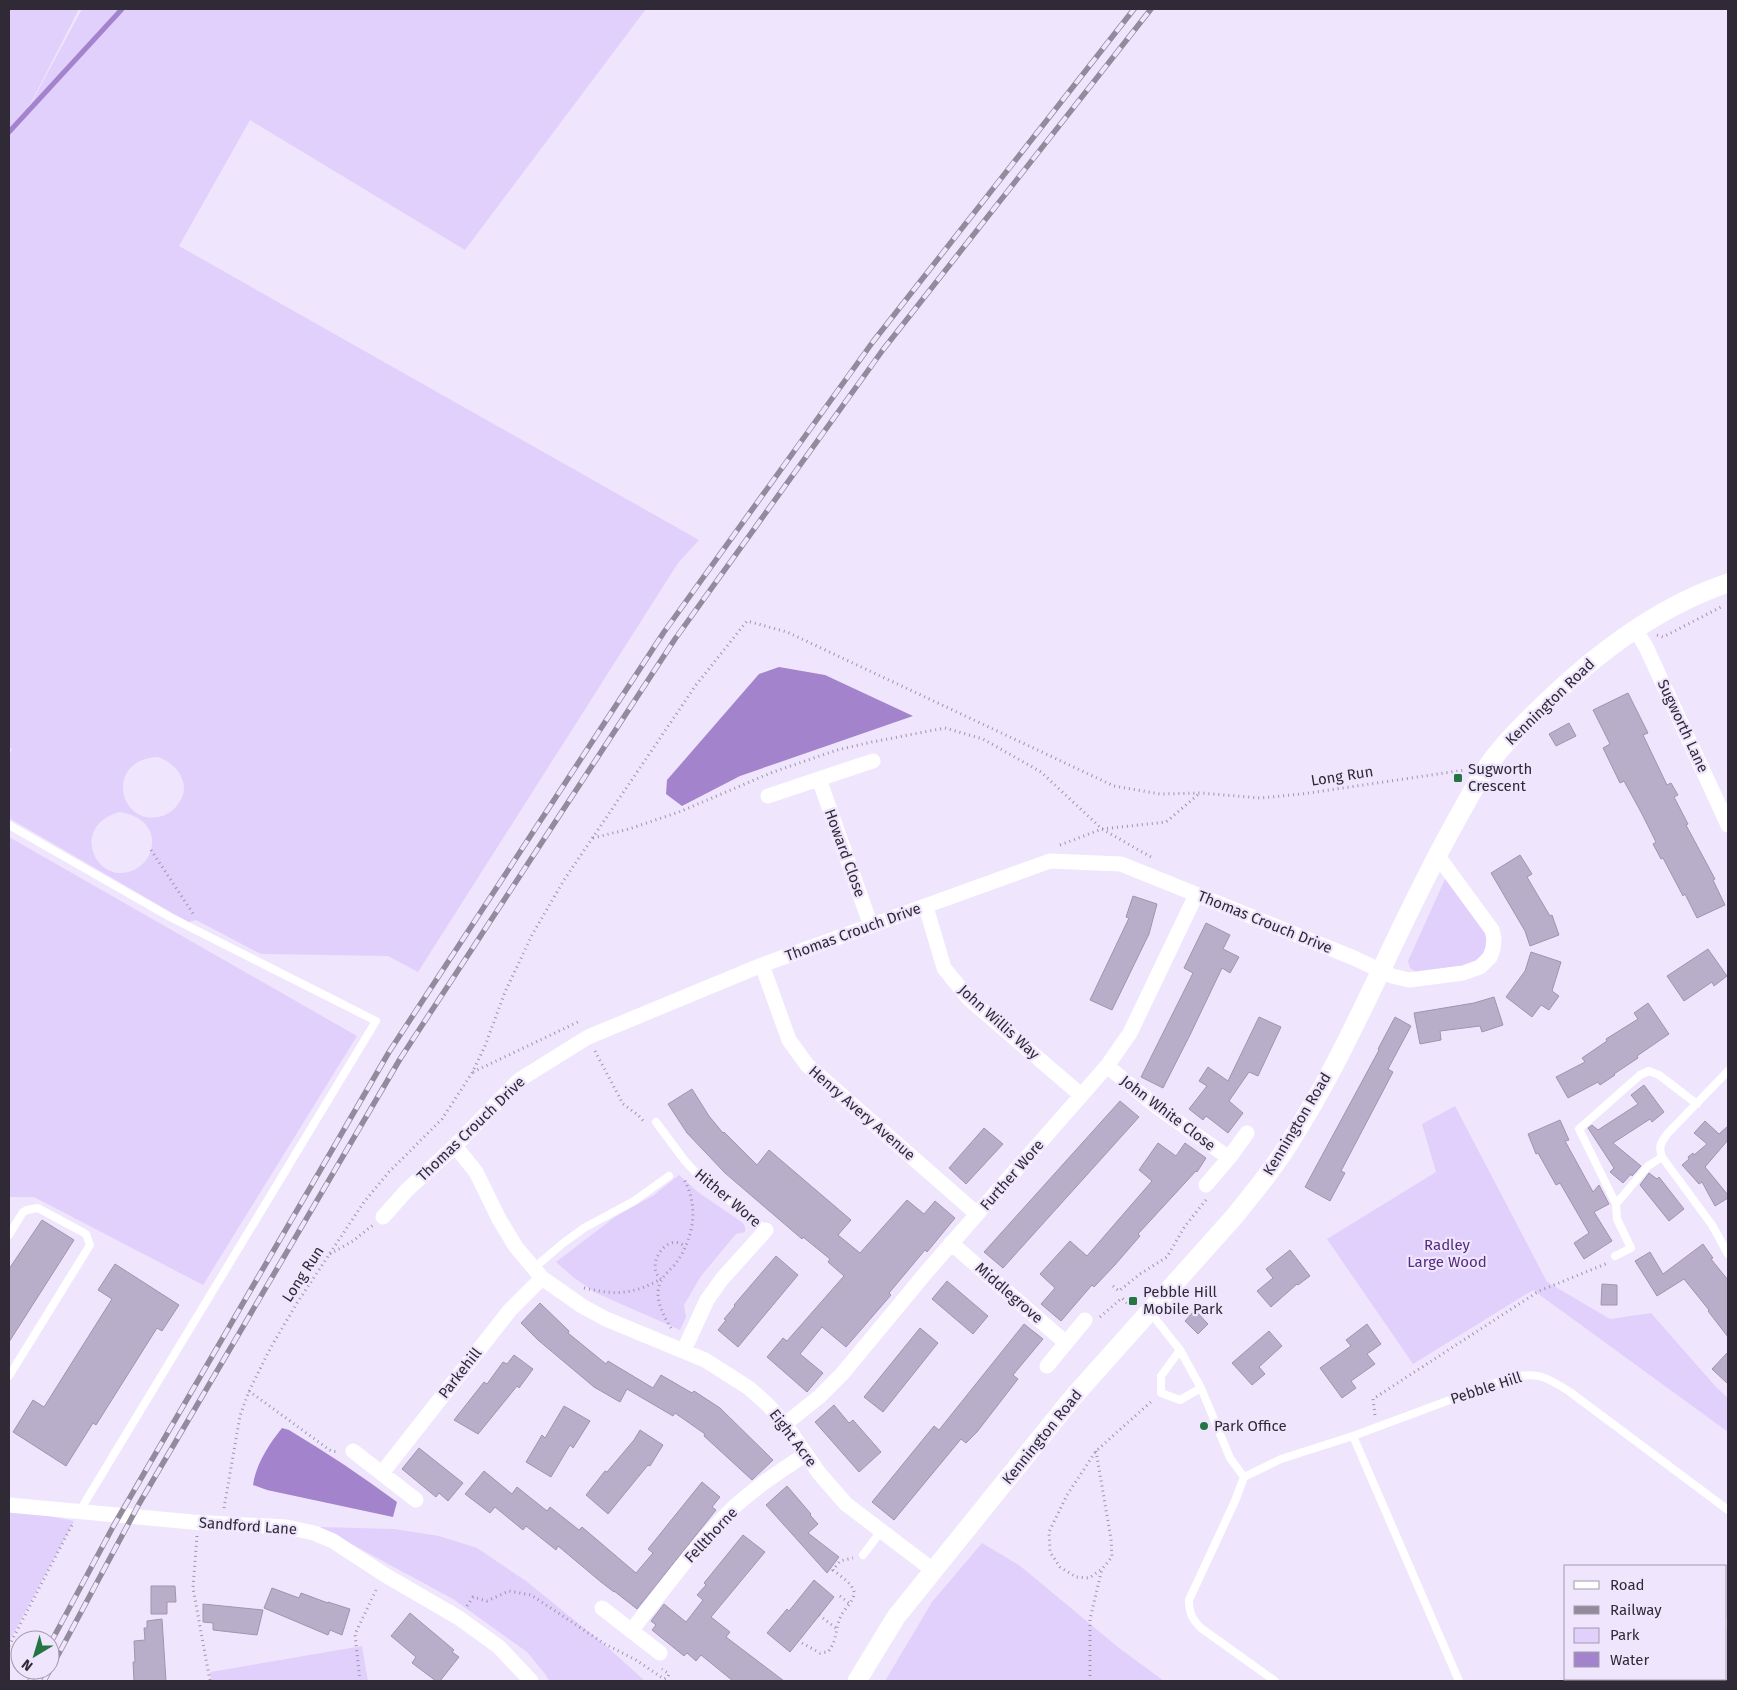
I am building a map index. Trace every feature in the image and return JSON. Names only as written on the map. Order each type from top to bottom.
[{"type":"street","name":"Kennington Road","points":[[857,1681],[896,1617],[1074,1396],[1233,1218],[1258,1188],[1288,1146],[1314,1101],[1364,1004],[1437,855],[1487,767],[1505,744],[1556,692],[1587,664],[1635,629],[1704,591],[1728,583]]},
{"type":"street","name":"Sugworth Lane","points":[[1635,629],[1650,655],[1728,824]]},
{"type":"street","points":[[768,796],[873,761]]},
{"type":"street","name":"Howard Close","points":[[818,779],[871,926]]},
{"type":"street","points":[[1380,970],[1392,976],[1409,980],[1463,973],[1480,967],[1490,957],[1494,938],[1492,930],[1437,855]]},
{"type":"street","name":"Thomas Crouch Drive","points":[[383,1218],[407,1190],[456,1146],[519,1080],[588,1038],[762,965],[1050,861],[1121,864],[1380,970]]},
{"type":"street","name":"Further Wore","points":[[785,1424],[819,1397],[842,1374],[952,1243],[1107,1066],[1130,1032],[1196,895]]},
{"type":"street","name":"John Willis Way","points":[[926,907],[944,968],[969,999],[1081,1095]]},
{"type":"street","name":"Henry Avery Avenue","points":[[762,965],[789,1040],[806,1065],[978,1214]]},
{"type":"street","name":"John White Close","points":[[1107,1066],[1157,1107],[1229,1158]]},
{"type":"street","name":"John White Close","points":[[1206,1185],[1229,1158],[1246,1132]]},
{"type":"street","name":"Eight Acre","points":[[456,1146],[476,1172],[499,1219],[516,1247],[538,1273],[582,1306],[606,1319],[712,1363],[749,1388],[785,1424],[832,1490],[846,1504],[934,1571]]},
{"type":"street","name":"Hither Wore","points":[[684,1350],[708,1300],[722,1279],[766,1230]]},
{"type":"street","name":"Middlegrove","points":[[952,1243],[1066,1343]]},
{"type":"street","name":"Parkehill","points":[[382,1473],[538,1273]]},
{"type":"street","points":[[1047,1366],[1085,1320]]},
{"type":"street","points":[[353,1451],[416,1500]]},
{"type":"street","name":"Fellthorne","points":[[631,1631],[694,1550],[728,1514],[762,1484],[806,1454]]},
{"type":"street","name":"Sandford Lane","points":[[9,1505],[199,1522],[286,1527],[314,1533],[333,1541],[385,1575],[459,1618],[499,1647],[531,1681]]},
{"type":"street","points":[[602,1608],[660,1653]]},
{"type":"lane","points":[[9,825],[170,917],[376,1021],[79,1512]]},
{"type":"lane","points":[[1616,1256],[1631,1248],[1617,1219],[1616,1204],[1579,1129],[1640,1075],[1650,1071],[1659,1075],[1697,1104]]},
{"type":"lane","points":[[1728,1071],[1661,1142],[1660,1150],[1662,1157],[1712,1225],[1728,1254]]},
{"type":"lane","name":"Hither Wore","points":[[656,1122],[685,1161],[700,1177],[766,1230]]},
{"type":"lane","points":[[1616,1204],[1648,1166],[1662,1157]]},
{"type":"lane","points":[[538,1273],[562,1244],[584,1228],[634,1201],[668,1176]]},
{"type":"lane","points":[[9,1235],[23,1212],[38,1208],[86,1234],[90,1245],[9,1376]]},
{"type":"lane","points":[[1149,1311],[1180,1350],[1201,1388],[1230,1458],[1244,1477],[1235,1501],[1192,1591],[1189,1600],[1189,1610],[1192,1619],[1201,1628],[1275,1681]]},
{"type":"lane","points":[[1180,1350],[1161,1376],[1161,1393],[1180,1400],[1201,1388]]},
{"type":"lane","name":"Pebble Hill","points":[[1244,1477],[1281,1459],[1376,1428],[1524,1374],[1551,1380],[1570,1392],[1728,1510]]},
{"type":"lane","points":[[1353,1436],[1458,1681]]},
{"type":"lane","points":[[863,1555],[881,1532]]},
{"type":"path","name":"Long Run","points":[[221,1523],[240,1416],[271,1347],[297,1302],[364,1202],[390,1172],[442,1119],[472,1073],[524,951],[564,880],[696,685],[747,621],[787,632],[1114,786],[1160,794],[1200,793],[1260,798],[1302,794],[1487,767]]},
{"type":"path","points":[[1102,829],[1166,822],[1200,793]]},
{"type":"path","points":[[151,850],[208,937]]},
{"type":"path","points":[[588,1038],[623,1104],[638,1115],[646,1125]]},
{"type":"path","points":[[576,1286],[606,1292],[622,1293],[638,1290],[661,1279],[675,1265],[686,1246],[691,1230],[693,1206],[689,1188],[681,1174]]},
{"type":"path","points":[[1119,1291],[1140,1274],[1167,1257],[1185,1226],[1211,1195],[1206,1185]]},
{"type":"path","points":[[328,1254],[353,1241],[383,1218]]},
{"type":"path","points":[[661,1279],[657,1276],[655,1267],[660,1253],[671,1243],[678,1242],[686,1246]]},
{"type":"path","points":[[1376,1428],[1373,1399],[1539,1291],[1608,1263],[1616,1256]]},
{"type":"path","points":[[661,1279],[659,1294],[663,1314],[684,1350]]},
{"type":"path","points":[[1113,1286],[1130,1306]]},
{"type":"path","points":[[1085,1320],[1098,1318],[1122,1298]]},
{"type":"path","points":[[250,1391],[331,1451],[353,1451]]},
{"type":"path","points":[[1096,1451],[1111,1539],[1112,1557],[1102,1569],[1089,1578],[1076,1577],[1060,1567],[1050,1552],[1049,1532],[1067,1495],[1096,1451],[1161,1393]]},
{"type":"path","points":[[9,1646],[13,1637],[18,1634],[17,1630],[79,1512]]},
{"type":"path","points":[[199,1522],[193,1588],[210,1681]]},
{"type":"path","points":[[802,1643],[820,1653],[828,1652],[835,1642],[840,1617],[854,1597],[854,1591],[848,1582],[833,1570],[840,1561],[863,1555]]},
{"type":"path","points":[[1090,1681],[1090,1619],[1102,1569]]},
{"type":"path","points":[[360,1681],[355,1634],[385,1575]]},
{"type":"path","points":[[459,1618],[473,1597],[487,1601],[509,1591],[531,1595],[605,1644],[636,1660],[661,1677],[668,1678],[669,1674],[659,1667],[657,1662],[660,1653]]},
{"type":"path","points":[[840,1596],[849,1603]]},
{"type":"path","points":[[819,1615],[837,1629]]},
{"type":"green space","points":[[9,9],[79,9],[20,124],[82,9],[646,9],[465,250],[250,120],[179,246],[699,540],[678,563],[418,972],[388,956],[261,954],[196,920],[188,922],[9,818],[9,756],[12,749],[9,747]],"holes":[[[158,757],[178,771],[184,785],[183,793],[181,800],[169,813],[158,817],[144,817],[134,811],[126,802],[123,790],[124,779],[130,768],[141,760]],[[119,812],[133,816],[145,824],[149,829],[152,842],[147,859],[134,870],[121,873],[109,870],[100,863],[94,853],[92,841],[95,830],[103,819]]]},
{"type":"green space","points":[[9,837],[357,1036],[203,1285],[34,1197],[9,1197]]},
{"type":"green space","points":[[1446,877],[1483,926],[1486,945],[1484,952],[1479,958],[1466,965],[1430,973],[1419,973],[1410,968],[1408,961]]},
{"type":"green space","name":"Radley Large Wood","points":[[1455,1106],[1547,1282],[1610,1319],[1651,1313],[1716,1387],[1728,1398],[1728,1432],[1533,1290],[1413,1364],[1327,1239],[1436,1172],[1422,1124]]},
{"type":"green space","points":[[679,1175],[698,1192],[743,1223],[745,1227],[745,1232],[736,1234],[701,1276],[684,1305],[686,1317],[680,1330],[596,1293],[556,1262],[615,1217],[654,1195]]},
{"type":"green space","points":[[9,1508],[74,1521],[15,1630],[10,1630],[9,1642]]},
{"type":"green space","points":[[320,1527],[394,1529],[439,1536],[477,1548],[526,1581],[605,1645],[645,1681],[549,1681],[527,1652],[453,1599]]},
{"type":"green space","points":[[982,1543],[1019,1565],[1119,1648],[1164,1681],[885,1681],[932,1602]]},
{"type":"green space","points":[[362,1646],[368,1681],[211,1681],[210,1672]]},
{"type":"water","points":[[779,667],[825,675],[913,716],[740,776],[682,806],[666,794],[667,780],[759,674]]},
{"type":"water","points":[[282,1428],[289,1430],[330,1456],[397,1502],[393,1517],[267,1490],[253,1485],[257,1469],[264,1455]]},
{"type":"building","points":[[1628,693],[1648,733],[1643,735],[1667,785],[1671,783],[1678,795],[1674,797],[1688,824],[1686,825],[1715,879],[1713,880],[1725,905],[1697,918],[1685,894],[1683,896],[1663,858],[1661,859],[1653,844],[1656,842],[1642,814],[1624,781],[1620,783],[1603,748],[1610,744],[1593,710]]},
{"type":"building","points":[[1569,723],[1576,736],[1556,746],[1549,734]]},
{"type":"building","points":[[1520,855],[1532,874],[1527,877],[1550,916],[1552,915],[1559,935],[1530,946],[1525,931],[1491,873]]},
{"type":"building","points":[[1133,896],[1157,904],[1149,934],[1112,1010],[1090,1000],[1129,918],[1126,917]]},
{"type":"building","points":[[1206,923],[1230,935],[1223,949],[1239,957],[1230,973],[1222,968],[1163,1088],[1141,1077],[1193,973],[1184,968]]},
{"type":"building","points":[[1708,949],[1727,976],[1714,986],[1712,982],[1684,1001],[1667,976]]},
{"type":"building","points":[[1531,952],[1561,962],[1552,991],[1559,996],[1549,1010],[1541,1005],[1532,1017],[1506,997],[1525,971]]},
{"type":"building","points":[[1494,997],[1503,1025],[1482,1032],[1480,1026],[1440,1031],[1441,1040],[1420,1044],[1414,1013],[1474,1003]]},
{"type":"building","points":[[1648,1003],[1669,1034],[1600,1085],[1598,1082],[1568,1098],[1556,1077],[1585,1062],[1582,1058],[1607,1041],[1606,1039],[1638,1019],[1634,1013]]},
{"type":"building","points":[[1259,1017],[1281,1027],[1258,1076],[1249,1072],[1229,1101],[1243,1113],[1228,1133],[1206,1116],[1203,1120],[1189,1109],[1207,1086],[1199,1081],[1208,1067],[1228,1081]]},
{"type":"building","points":[[1395,1017],[1411,1026],[1388,1069],[1393,1072],[1341,1171],[1345,1173],[1330,1201],[1305,1187]]},
{"type":"building","points":[[1644,1085],[1664,1112],[1652,1122],[1650,1119],[1613,1143],[1641,1166],[1623,1183],[1610,1172],[1614,1168],[1588,1128],[1592,1125],[1598,1130],[1638,1104],[1631,1095]]},
{"type":"building","points":[[692,1089],[709,1116],[723,1133],[757,1165],[769,1150],[851,1220],[838,1235],[860,1253],[907,1200],[924,1214],[935,1201],[955,1218],[927,1252],[925,1250],[889,1293],[891,1295],[846,1347],[822,1327],[800,1354],[823,1373],[807,1392],[767,1357],[783,1338],[787,1341],[844,1276],[828,1262],[830,1259],[803,1237],[802,1239],[725,1173],[687,1133],[668,1104]]},
{"type":"building","points":[[1120,1101],[1139,1117],[1003,1268],[984,1252]]},
{"type":"building","points":[[1560,1120],[1569,1140],[1565,1141],[1593,1192],[1599,1185],[1609,1204],[1594,1212],[1612,1241],[1584,1259],[1574,1243],[1589,1233],[1560,1183],[1556,1185],[1538,1153],[1536,1154],[1528,1134]]},
{"type":"building","points":[[1705,1121],[1719,1134],[1728,1126],[1728,1140],[1705,1167],[1728,1195],[1728,1198],[1715,1206],[1702,1182],[1699,1184],[1682,1165],[1689,1159],[1688,1157],[1693,1153],[1694,1155],[1707,1144],[1694,1133]]},
{"type":"building","points":[[984,1128],[1003,1144],[966,1184],[949,1168]]},
{"type":"building","points":[[1158,1143],[1176,1156],[1185,1143],[1206,1158],[1197,1172],[1138,1234],[1140,1236],[1114,1266],[1094,1287],[1092,1285],[1061,1321],[1041,1304],[1055,1288],[1040,1274],[1070,1241],[1087,1256],[1152,1181],[1139,1170]]},
{"type":"building","points":[[1649,1173],[1657,1179],[1659,1177],[1684,1209],[1669,1221],[1640,1185]]},
{"type":"building","points":[[42,1220],[74,1240],[9,1342],[9,1269]]},
{"type":"building","points":[[1703,1244],[1713,1258],[1711,1259],[1728,1280],[1728,1337],[1684,1279],[1657,1296],[1635,1261],[1650,1252],[1663,1274]]},
{"type":"building","points":[[1290,1250],[1310,1276],[1297,1284],[1271,1307],[1257,1291],[1273,1278],[1266,1269]]},
{"type":"building","points":[[776,1256],[798,1275],[738,1347],[718,1330],[734,1305]]},
{"type":"building","points":[[115,1264],[179,1305],[162,1331],[157,1328],[96,1425],[93,1423],[66,1466],[13,1432],[33,1400],[44,1407],[112,1299],[98,1290]]},
{"type":"building","points":[[947,1281],[988,1316],[973,1334],[932,1299]]},
{"type":"building","points":[[1602,1284],[1617,1285],[1617,1305],[1601,1305]]},
{"type":"building","points":[[540,1303],[569,1331],[568,1333],[606,1364],[608,1361],[653,1388],[661,1375],[692,1393],[694,1391],[720,1408],[773,1460],[752,1480],[704,1436],[705,1434],[675,1413],[673,1416],[627,1389],[620,1402],[594,1387],[538,1340],[521,1323]]},
{"type":"building","points":[[1195,1310],[1208,1324],[1198,1334],[1185,1321]]},
{"type":"building","points":[[1024,1324],[1043,1339],[1013,1375],[1018,1379],[977,1432],[966,1443],[961,1439],[894,1520],[872,1502],[934,1426],[939,1430]]},
{"type":"building","points":[[1367,1324],[1381,1344],[1367,1354],[1375,1364],[1351,1381],[1356,1388],[1342,1398],[1320,1368],[1351,1346],[1346,1340]]},
{"type":"building","points":[[920,1328],[938,1343],[883,1412],[864,1397]]},
{"type":"building","points":[[1269,1331],[1282,1346],[1259,1367],[1265,1374],[1252,1385],[1232,1363]]},
{"type":"building","points":[[1728,1352],[1728,1384],[1712,1369]]},
{"type":"building","points":[[514,1355],[533,1369],[519,1388],[517,1386],[478,1434],[454,1420],[484,1382],[487,1384],[503,1362],[507,1364]]},
{"type":"building","points":[[834,1405],[849,1423],[853,1420],[881,1452],[859,1472],[815,1422]]},
{"type":"building","points":[[564,1406],[590,1421],[573,1448],[570,1445],[551,1477],[526,1462],[542,1435],[545,1438]]},
{"type":"building","points":[[640,1430],[663,1445],[650,1466],[648,1465],[608,1514],[586,1495],[634,1440]]},
{"type":"building","points":[[419,1448],[463,1483],[448,1501],[439,1493],[436,1497],[402,1469]]},
{"type":"building","points":[[484,1471],[512,1494],[517,1487],[547,1511],[550,1507],[579,1530],[582,1527],[636,1573],[653,1553],[648,1549],[702,1482],[720,1497],[712,1507],[716,1510],[637,1609],[558,1546],[556,1550],[526,1526],[523,1530],[495,1507],[490,1513],[465,1494]]},
{"type":"building","points":[[787,1486],[818,1524],[808,1533],[839,1557],[827,1573],[766,1505]]},
{"type":"building","points":[[743,1535],[765,1552],[711,1617],[730,1632],[726,1637],[784,1681],[733,1681],[701,1655],[696,1661],[687,1653],[684,1656],[652,1630],[656,1625],[651,1621],[664,1604],[686,1622],[703,1600],[697,1595],[706,1585],[704,1583]]},
{"type":"building","points":[[814,1580],[834,1597],[790,1652],[767,1633],[787,1609],[789,1611]]},
{"type":"building","points":[[151,1586],[175,1586],[176,1602],[167,1602],[167,1614],[151,1614]]},
{"type":"building","points":[[272,1588],[299,1598],[301,1593],[350,1609],[342,1635],[330,1630],[328,1635],[264,1608]]},
{"type":"building","points":[[203,1604],[263,1610],[257,1635],[213,1630],[213,1623],[203,1622]]},
{"type":"building","points":[[410,1613],[454,1650],[452,1652],[459,1657],[440,1681],[436,1681],[412,1663],[416,1657],[391,1636]]},
{"type":"building","points":[[162,1619],[166,1681],[134,1681],[134,1641],[145,1640],[144,1628],[147,1628],[147,1621]]},
{"type":"waterway","points":[[9,132],[122,9]]},
{"type":"railway","points":[[58,1630],[114,1525],[389,1052],[664,632],[872,343],[1134,9]]},
{"type":"railway","points":[[60,1651],[139,1504],[400,1059],[675,639],[882,351],[1151,9]]},
{"type":"place","name":"Sugworth Crescent","points":[[1458,778]]},
{"type":"place","name":"Pebble Hill Mobile Park","points":[[1133,1301]]},
{"type":"place","name":"Park Office","points":[[1204,1426]]}]
